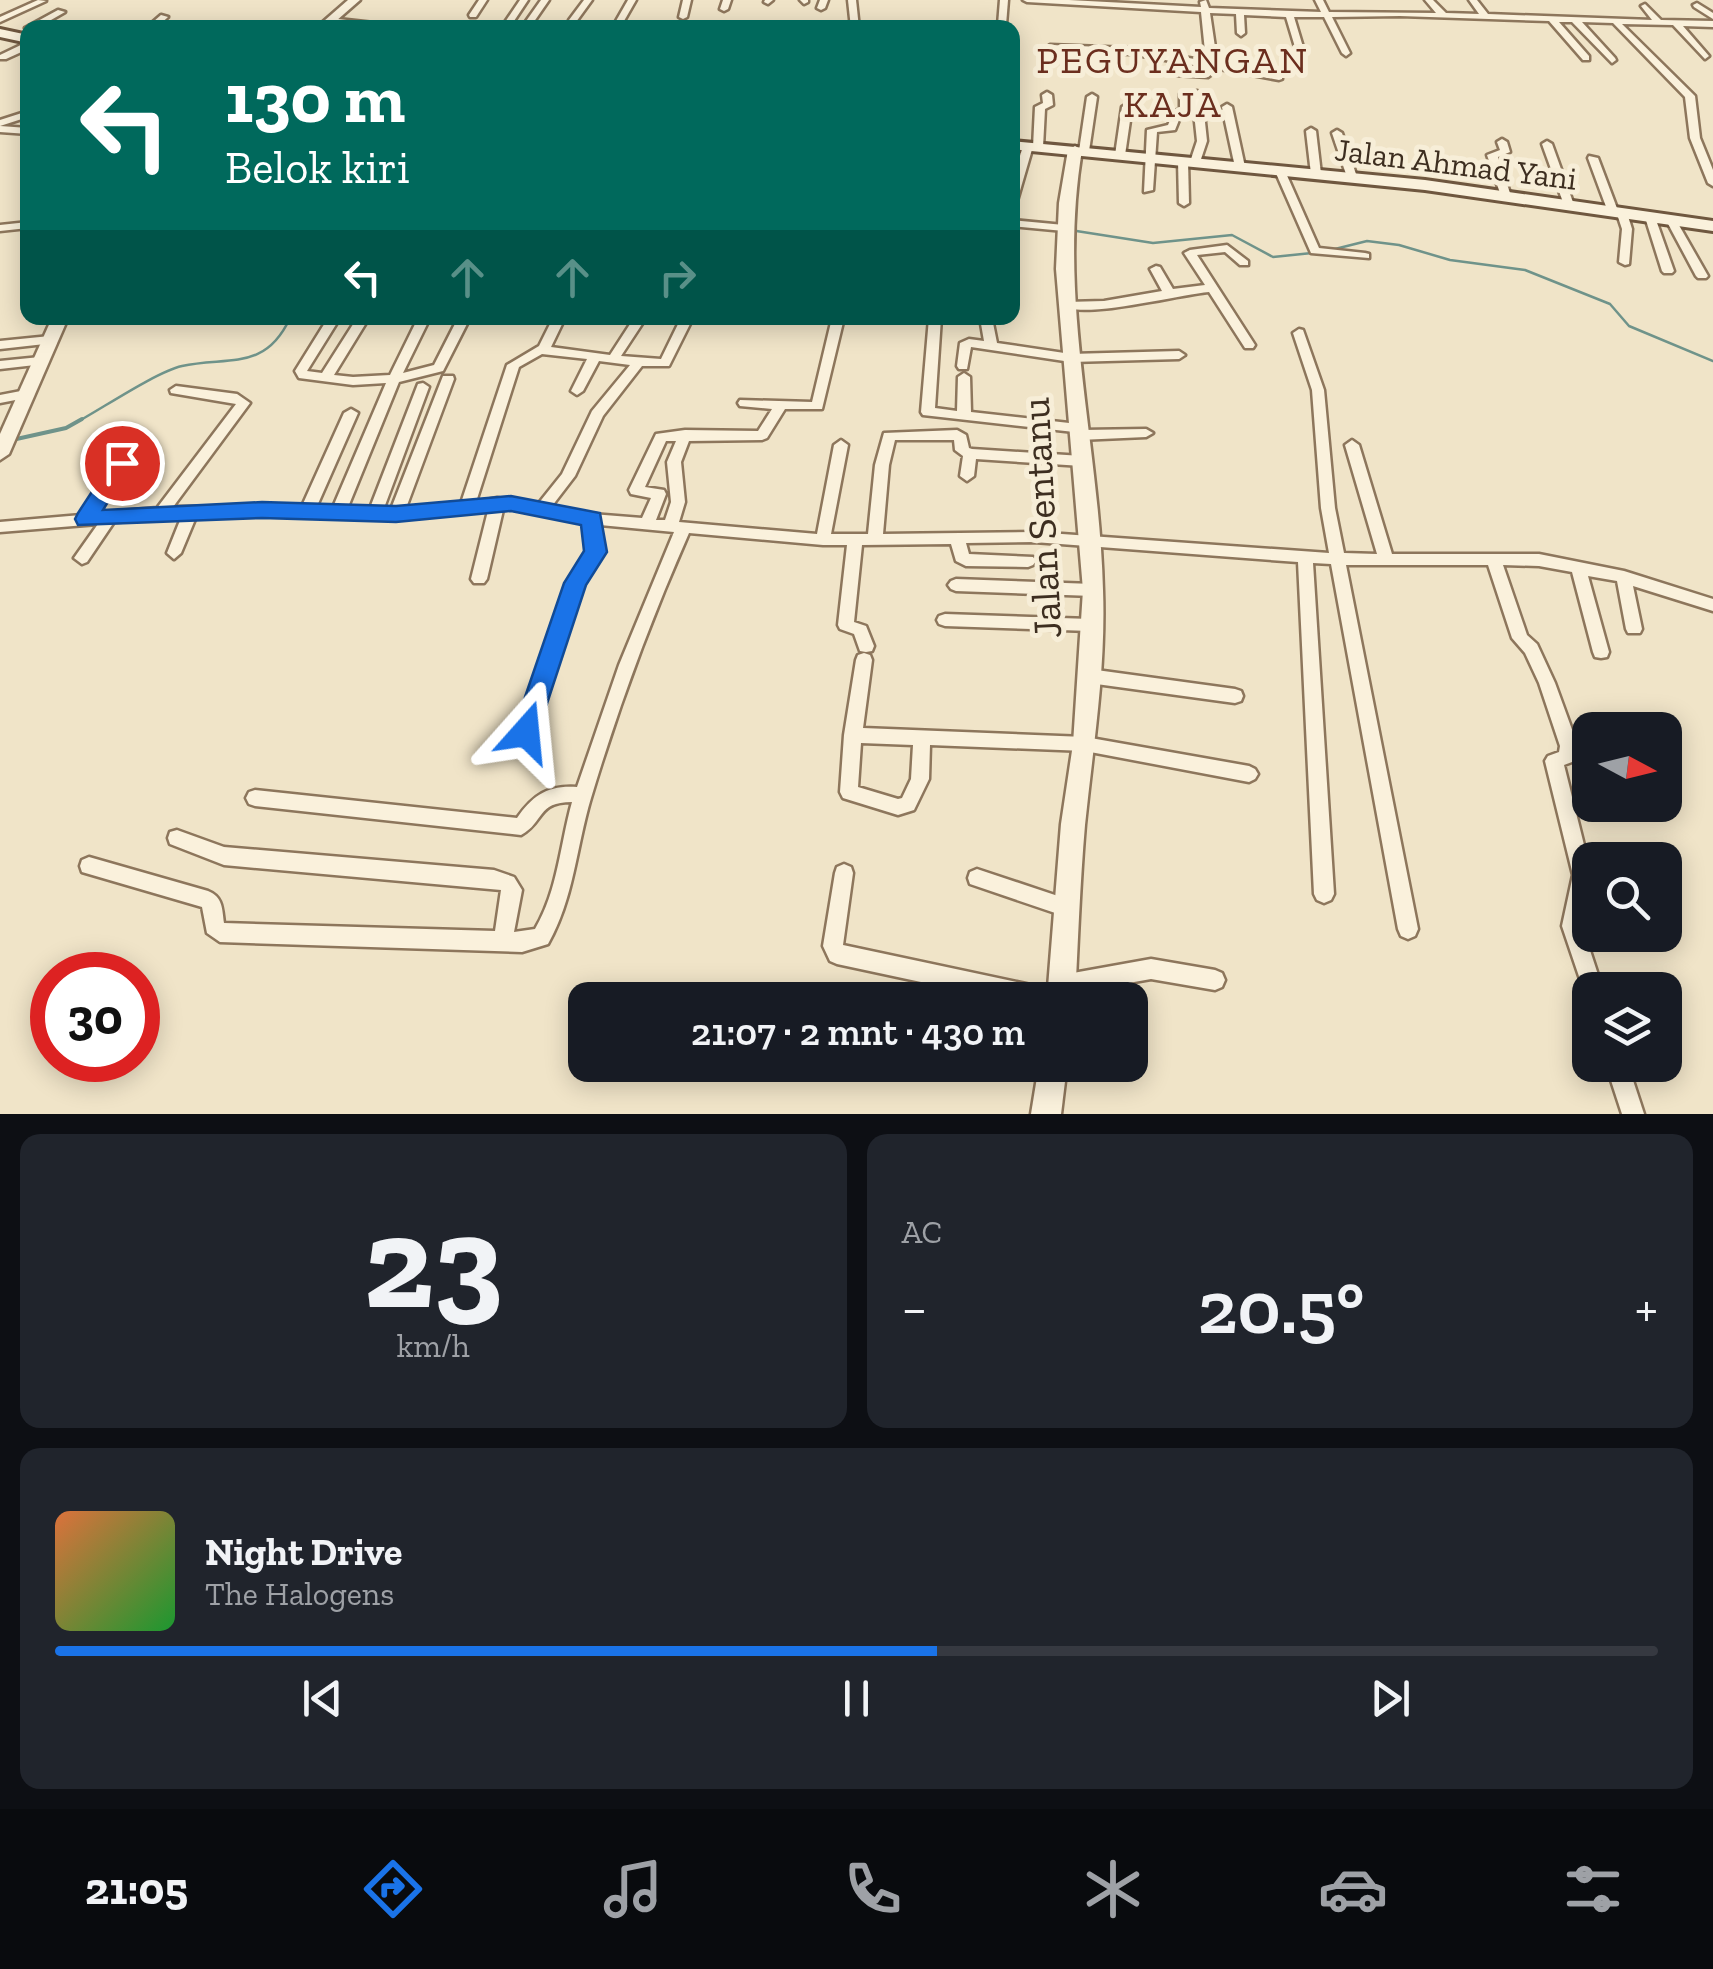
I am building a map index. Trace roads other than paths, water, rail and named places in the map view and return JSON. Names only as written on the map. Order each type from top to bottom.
[{"type":"main road","name":"Jalan Ahmad Yani","points":[[1026,146],[1352,177],[1713,226]]},
{"type":"street","points":[[330,20],[355,0]]},
{"type":"street","points":[[473,15],[484,0]]},
{"type":"street","points":[[573,20],[588,0]]},
{"type":"street","points":[[682,17],[687,0]]},
{"type":"street","points":[[1028,0],[1204,5],[1293,15],[1713,20]]},
{"type":"street","points":[[1292,0],[1298,47]]},
{"type":"street","points":[[1319,0],[1346,52]]},
{"type":"street","points":[[1389,0],[1400,14]]},
{"type":"street","points":[[1429,0],[1443,15]]},
{"type":"street","points":[[1472,0],[1485,16]]},
{"type":"street","points":[[0,20],[42,1]]},
{"type":"street","points":[[1175,72],[1208,74],[1204,5]]},
{"type":"street","points":[[1696,5],[1713,20]]},
{"type":"street","points":[[1619,6],[1633,20]]},
{"type":"street","points":[[1645,6],[1658,21]]},
{"type":"street","points":[[44,20],[60,12]]},
{"type":"street","points":[[1240,12],[1242,32]]},
{"type":"street","points":[[160,20],[164,17]]},
{"type":"street","points":[[1551,18],[1586,58]]},
{"type":"street","points":[[1573,18],[1612,60]]},
{"type":"street","points":[[1613,20],[1691,102],[1695,138],[1712,175]]},
{"type":"street","points":[[1679,20],[1705,56]]},
{"type":"street","points":[[4,57],[20,47]]},
{"type":"street","points":[[1050,48],[1131,51],[1279,77]]},
{"type":"street","points":[[1148,190],[1152,130],[1172,128],[1177,112],[1185,111],[1191,94],[1202,141],[1189,162],[1184,204]]},
{"type":"street","points":[[1026,146],[1040,107],[1048,105],[1047,95]]},
{"type":"street","points":[[1079,151],[1092,97]]},
{"type":"street","points":[[1227,106],[1240,167]]},
{"type":"street","points":[[1120,155],[1127,107]]},
{"type":"street","points":[[1311,132],[1316,174]]},
{"type":"street","points":[[1337,133],[1352,177]]},
{"type":"street","points":[[1502,142],[1505,152],[1492,155],[1506,196]]},
{"type":"street","points":[[1548,144],[1569,205]]},
{"type":"street","name":"Jalan Sentanu","points":[[1060,982],[1072,824],[1085,744],[1093,590],[1067,306],[1064,228],[1079,151]]},
{"type":"street","points":[[1594,158],[1628,229],[1626,262]]},
{"type":"street","points":[[1280,170],[1315,251],[1364,256]]},
{"type":"street","points":[[1650,217],[1668,271]]},
{"type":"street","points":[[1671,220],[1702,276]]},
{"type":"street","points":[[1020,224],[1064,228]]},
{"type":"street","points":[[1244,263],[1226,248],[1190,252],[1249,345]]},
{"type":"street","points":[[1156,269],[1168,291]]},
{"type":"street","points":[[1067,306],[1126,304],[1168,291],[1213,288]]},
{"type":"street","points":[[3,446],[57,325]]},
{"type":"street","points":[[330,325],[301,370],[304,375],[394,379],[439,368],[460,325]]},
{"type":"street","points":[[325,378],[358,325]]},
{"type":"street","points":[[338,513],[421,325]]},
{"type":"street","points":[[467,507],[513,365],[541,350],[555,325]]},
{"type":"street","points":[[613,359],[635,325]]},
{"type":"street","points":[[541,350],[665,363],[684,325]]},
{"type":"street","points":[[746,403],[816,406],[836,325]]},
{"type":"street","points":[[934,325],[926,410],[1079,432],[1146,433]]},
{"type":"street","points":[[987,325],[991,346]]},
{"type":"street","points":[[1299,332],[1318,390],[1323,470],[1408,929]]},
{"type":"street","points":[[0,345],[50,340]]},
{"type":"street","points":[[964,417],[964,344],[1072,358],[1178,355]]},
{"type":"street","points":[[577,391],[595,356]]},
{"type":"street","points":[[0,364],[40,362]]},
{"type":"street","points":[[541,510],[568,476],[597,414],[639,362]]},
{"type":"street","points":[[396,514],[448,379]]},
{"type":"street","points":[[375,514],[423,387]]},
{"type":"street","points":[[160,513],[243,403],[237,398],[176,390]]},
{"type":"street","points":[[0,399],[26,394]]},
{"type":"street","points":[[647,525],[659,494],[636,490],[661,437],[762,435],[781,405]]},
{"type":"street","points":[[307,512],[351,414]]},
{"type":"street","points":[[89,866],[208,900],[213,907],[214,926],[220,932],[532,940],[546,929],[562,884],[583,795],[632,644],[677,528],[674,462],[684,435]]},
{"type":"street","points":[[875,541],[888,436],[959,436],[962,450],[970,454],[1082,461]]},
{"type":"street","points":[[823,540],[840,444]]},
{"type":"street","points":[[1352,444],[1386,557]]},
{"type":"street","points":[[967,476],[970,454]]},
{"type":"street","points":[[86,519],[122,463]]},
{"type":"street","points":[[479,579],[497,504]]},
{"type":"street","points":[[0,528],[160,513],[396,514],[497,504],[592,519],[823,540],[1089,540],[1338,559],[1539,560],[1624,577],[1713,605]]},
{"type":"street","points":[[174,553],[191,512]]},
{"type":"street","points":[[82,558],[111,516]]},
{"type":"street","points":[[526,732],[575,583],[595,552],[592,519]]},
{"type":"street","points":[[958,539],[962,559],[1028,562]]},
{"type":"street","points":[[855,541],[846,625],[860,630],[865,653],[848,792],[901,807],[911,801],[918,788],[922,738]]},
{"type":"street","points":[[1305,556],[1324,894]]},
{"type":"street","points":[[1492,560],[1520,638],[1531,649],[1548,682],[1568,746],[1566,757],[1554,762],[1582,875],[1572,926],[1587,972]]},
{"type":"street","points":[[1578,566],[1601,652]]},
{"type":"street","points":[[1624,577],[1634,629]]},
{"type":"street","points":[[956,585],[1093,590]]},
{"type":"street","points":[[944,620],[1090,625]]},
{"type":"street","points":[[1089,676],[1236,696]]},
{"type":"street","points":[[853,735],[1085,744],[1249,774]]},
{"type":"street","points":[[255,798],[521,827],[538,800],[557,792],[583,795]]},
{"type":"street","points":[[177,838],[224,856],[507,883],[512,890],[503,942]]},
{"type":"street","points":[[844,874],[833,946],[838,954],[989,982]]},
{"type":"street","points":[[977,878],[1067,908]]},
{"type":"street","points":[[1097,982],[1134,970],[1215,980]]},
{"type":"street","points":[[1046,1114],[1050,1082]]},
{"type":"street","points":[[1623,1082],[1633,1114]]},
{"type":"waterway","points":[[1070,230],[1153,243],[1232,235],[1273,257],[1312,253]]},
{"type":"waterway","points":[[1331,250],[1367,241],[1399,245],[1450,260],[1525,270],[1610,304],[1629,326],[1713,361]]},
{"type":"waterway","points":[[77,422],[171,370],[257,354],[269,347],[286,325]]},
{"type":"waterway","points":[[12,440],[66,428],[82,419]]},
{"type":"district","name":"PEGUYANGAN KAJA","points":[[1173,82]]}]
